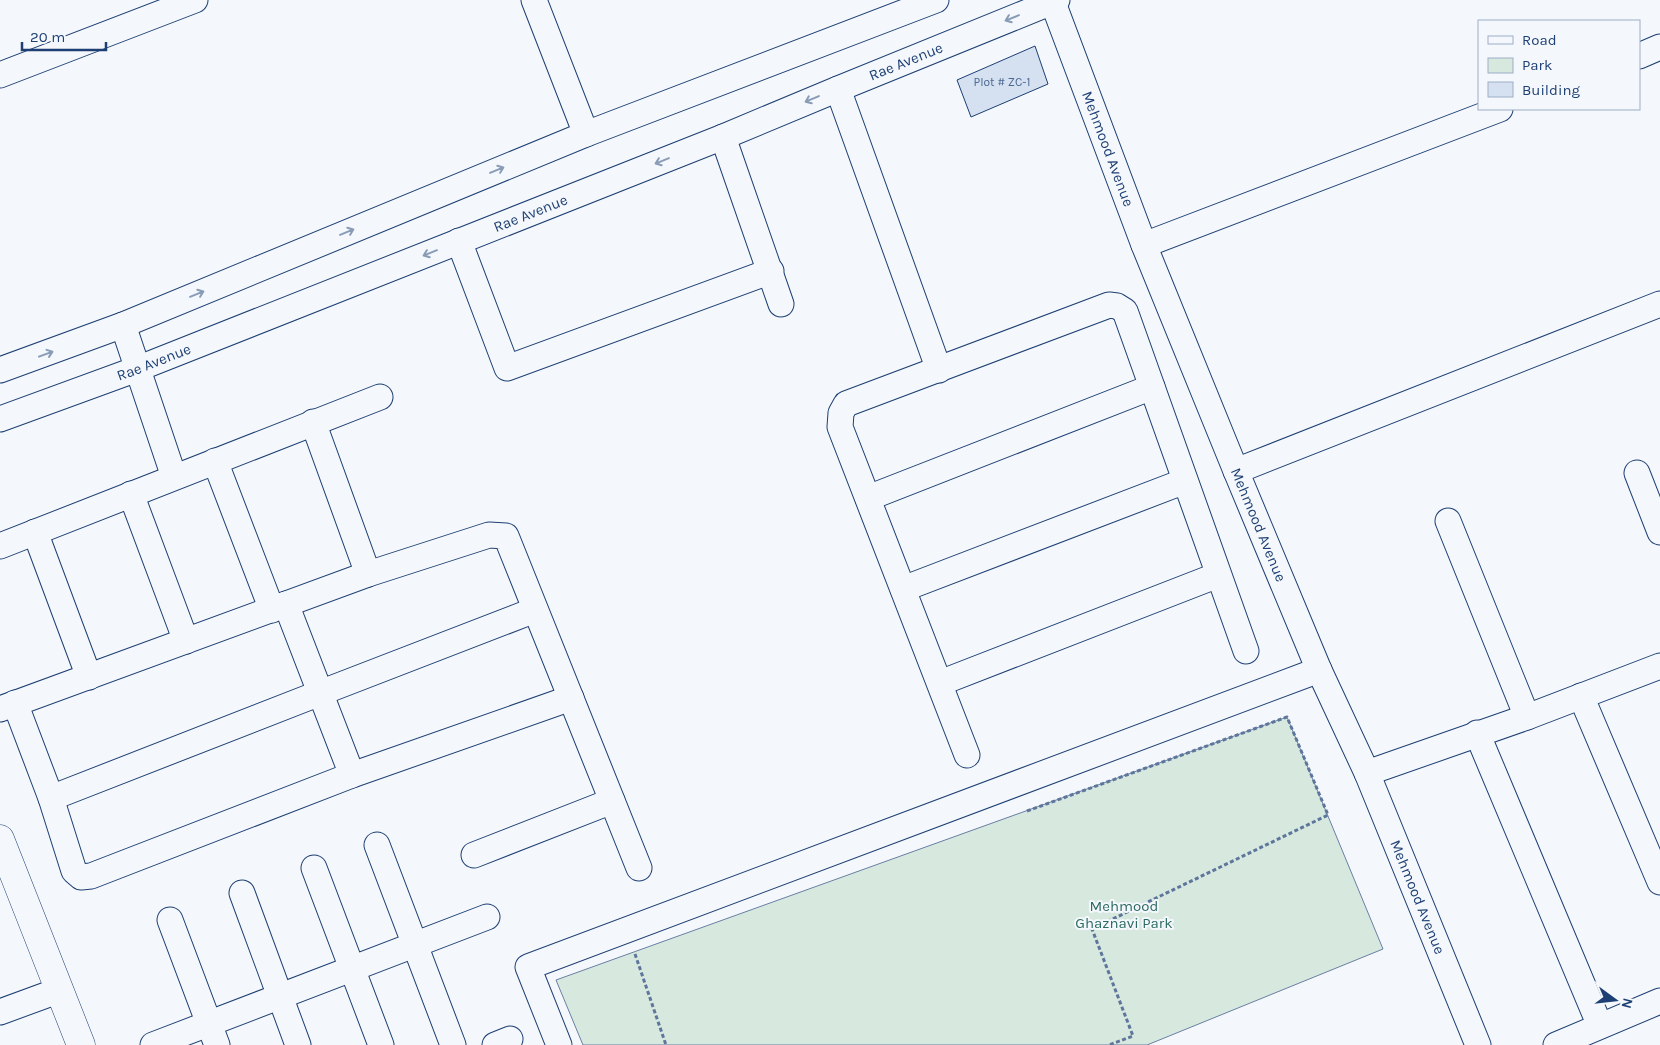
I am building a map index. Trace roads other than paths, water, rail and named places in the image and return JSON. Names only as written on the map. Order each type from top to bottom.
[{"type":"street","points":[[0,75],[195,0]]},
{"type":"street","points":[[534,0],[586,134]]},
{"type":"street","points":[[0,370],[123,325],[586,134],[936,0]]},
{"type":"street","name":"Rae Avenue","points":[[0,419],[137,369],[723,137],[1054,1]]},
{"type":"street","name":"Mehmood Avenue","points":[[1054,1],[1144,245],[1319,670],[1367,773],[1478,1045]]},
{"type":"street","points":[[1640,56],[1660,48]]},
{"type":"street","points":[[838,89],[939,370]]},
{"type":"street","points":[[1144,245],[1497,110]]},
{"type":"street","points":[[723,137],[781,304]]},
{"type":"street","points":[[459,241],[507,368],[770,271]]},
{"type":"street","points":[[1236,471],[1660,304]]},
{"type":"street","points":[[967,755],[840,427],[841,412],[846,404],[1109,305],[1117,306],[1125,311],[1246,651]]},
{"type":"street","points":[[123,325],[174,477]]},
{"type":"street","points":[[868,498],[1152,387]]},
{"type":"street","points":[[0,546],[380,397]]},
{"type":"street","points":[[313,422],[368,574]]},
{"type":"street","points":[[215,461],[279,607],[320,693],[352,775]]},
{"type":"street","points":[[1637,473],[1660,532]]},
{"type":"street","points":[[903,589],[1185,481]]},
{"type":"street","points":[[131,494],[186,641]]},
{"type":"street","points":[[1448,521],[1527,717]]},
{"type":"street","points":[[35,532],[89,676]]},
{"type":"street","points":[[571,698],[352,775],[91,876],[81,877],[74,871],[51,798],[8,706],[368,574],[489,535],[506,536],[535,610],[571,698],[639,868]]},
{"type":"street","points":[[940,683],[1218,575]]},
{"type":"street","points":[[51,798],[535,610]]},
{"type":"street","points":[[1367,773],[1527,717],[1660,666]]},
{"type":"street","points":[[559,1045],[528,967],[1319,670]]},
{"type":"street","points":[[1581,696],[1660,882]]},
{"type":"street","points":[[1477,733],[1600,1026]]},
{"type":"street","points":[[474,855],[612,802]]},
{"type":"street","points":[[0,839],[81,1045]]},
{"type":"street","points":[[377,845],[453,1045]]},
{"type":"street","points":[[314,868],[381,1045]]},
{"type":"street","points":[[242,893],[298,1045]]},
{"type":"street","points":[[153,1045],[213,1034],[280,996],[487,917]]},
{"type":"street","points":[[170,920],[213,1034]]},
{"type":"street","points":[[0,1012],[60,990]]},
{"type":"street","points":[[1556,1045],[1660,1001]]},
{"type":"park label","name":"Mehmood Ghaznavi Park","points":[[1124,914]]}]
